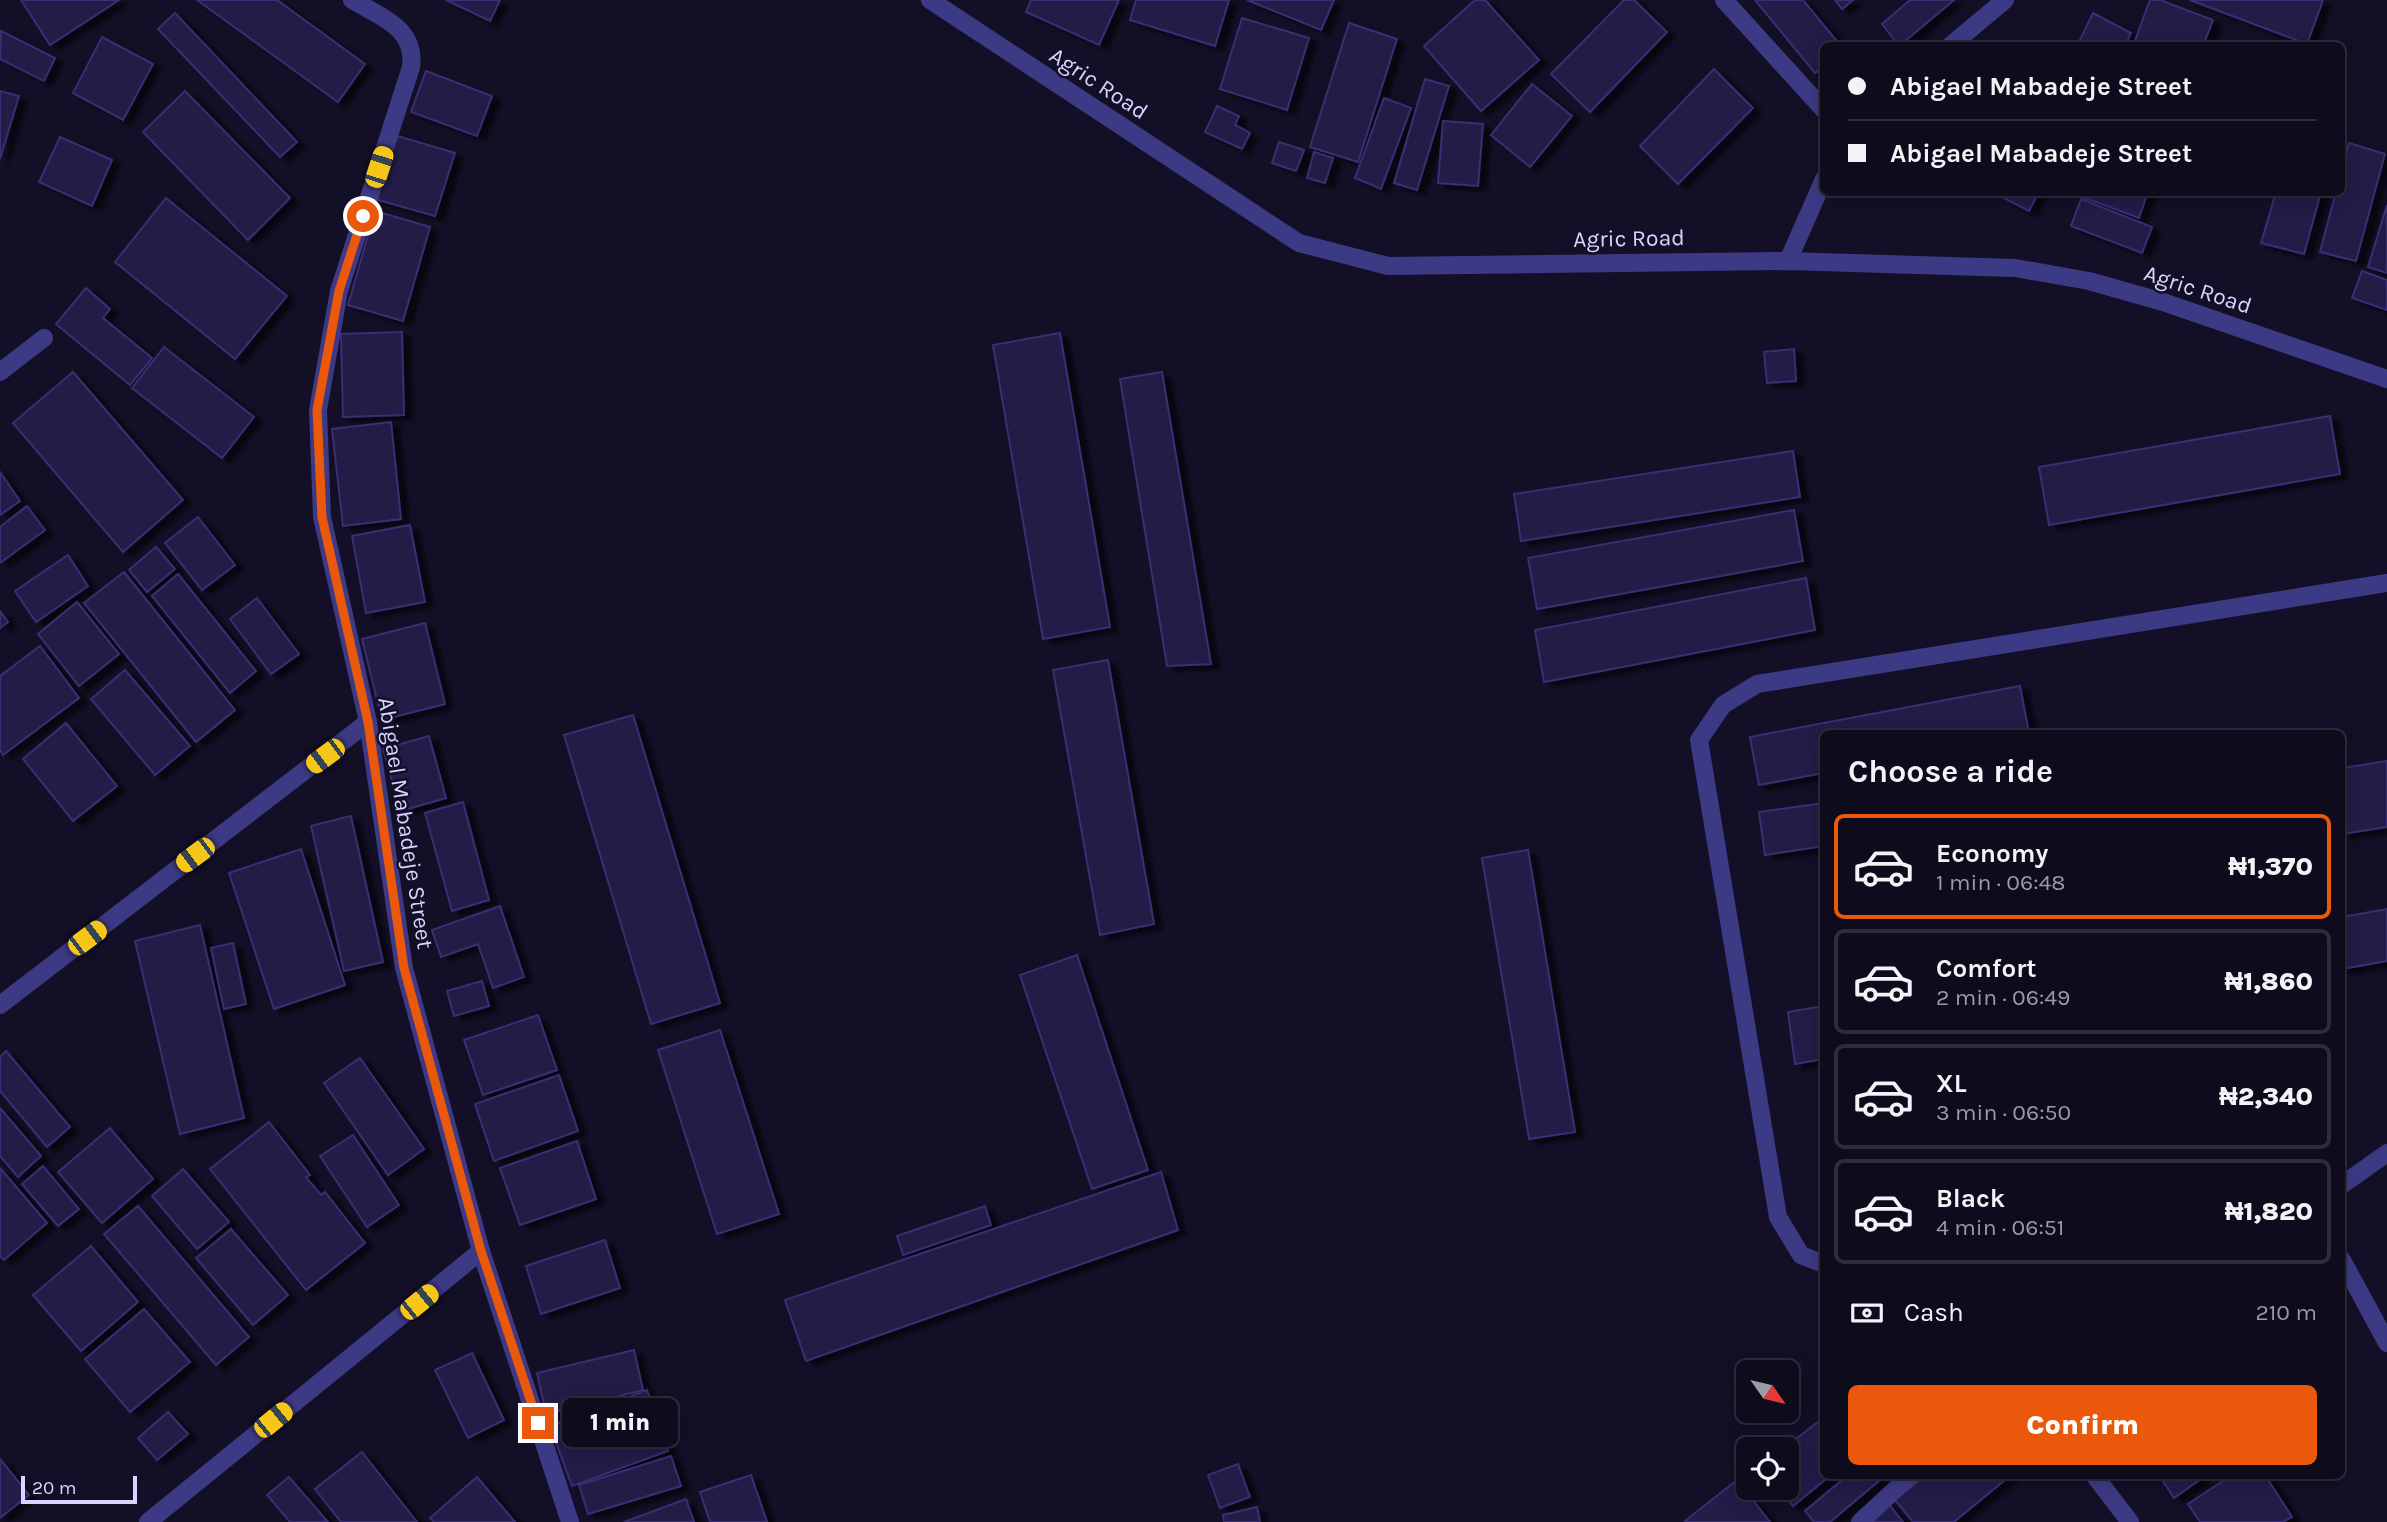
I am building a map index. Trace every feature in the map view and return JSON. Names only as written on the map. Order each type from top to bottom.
[{"type":"street","name":"Abigael Mabadeje Street","points":[[352,0],[389,22],[409,41],[413,51],[411,67],[339,291],[317,410],[322,517],[368,722],[404,968],[481,1251],[570,1522]]},
{"type":"street","name":"Agric Road","points":[[930,0],[1299,243],[1388,266],[1788,261],[2015,268],[2089,281],[2163,302],[2387,379]]},
{"type":"street","points":[[1724,0],[1820,106]]},
{"type":"street","points":[[1955,42],[2006,0]]},
{"type":"street","points":[[1788,261],[1820,188]]},
{"type":"street","points":[[0,372],[44,338]]},
{"type":"street","points":[[1820,1262],[1801,1255],[1778,1217],[1699,740],[1723,705],[1757,684],[2387,583]]},
{"type":"street","points":[[0,1005],[368,722]]},
{"type":"street","points":[[2345,1183],[2387,1153]]},
{"type":"street","points":[[148,1522],[481,1251]]},
{"type":"street","points":[[2345,1266],[2387,1343]]},
{"type":"street","points":[[1860,1522],[1907,1479]]},
{"type":"street","points":[[2097,1479],[2130,1522]]},
{"type":"building","points":[[21,0],[119,0],[50,45]]},
{"type":"building","points":[[197,0],[277,0],[365,64],[338,102]]},
{"type":"building","points":[[446,0],[500,0],[490,21]]},
{"type":"building","points":[[1031,0],[1119,0],[1099,45],[1026,12]]},
{"type":"building","points":[[1136,0],[1229,0],[1215,46],[1130,20]]},
{"type":"building","points":[[1247,0],[1334,0],[1321,30]]},
{"type":"building","points":[[1475,0],[1485,0],[1539,60],[1481,111],[1424,46]]},
{"type":"building","points":[[1624,0],[1634,0],[1667,32],[1590,112],[1551,74]]},
{"type":"building","points":[[1755,0],[1803,0],[1838,42],[1820,42],[1820,69],[1815,73]]},
{"type":"building","points":[[1835,0],[1853,0],[1842,9]]},
{"type":"building","points":[[1910,0],[1954,0],[1904,42],[1896,42],[1882,24]]},
{"type":"building","points":[[2150,0],[2160,0],[2213,20],[2205,42],[2134,42]]},
{"type":"building","points":[[2190,0],[2323,0],[2308,42]]},
{"type":"building","points":[[175,13],[297,142],[280,157],[158,29]]},
{"type":"building","points":[[2093,13],[2131,33],[2127,42],[2079,42]]},
{"type":"building","points":[[1242,18],[1309,38],[1287,110],[1220,89]]},
{"type":"building","points":[[1349,23],[1397,39],[1358,162],[1310,147]]},
{"type":"building","points":[[1,31],[55,58],[44,81],[0,59]]},
{"type":"building","points":[[102,37],[153,64],[123,120],[73,93]]},
{"type":"building","points":[[1714,69],[1753,108],[1678,184],[1640,146]]},
{"type":"building","points":[[426,71],[492,96],[477,136],[411,112]]},
{"type":"building","points":[[1425,79],[1449,86],[1417,190],[1394,183]]},
{"type":"building","points":[[1532,84],[1572,116],[1530,167],[1491,135]]},
{"type":"building","points":[[0,91],[19,96],[0,159]]},
{"type":"building","points":[[185,91],[290,198],[248,240],[143,132]]},
{"type":"building","points":[[1384,98],[1411,108],[1381,189],[1355,178]]},
{"type":"building","points":[[1217,106],[1239,116],[1235,125],[1250,133],[1242,149],[1205,132]]},
{"type":"building","points":[[1443,121],[1483,124],[1478,186],[1438,183]]},
{"type":"building","points":[[394,135],[455,153],[435,216],[375,199]]},
{"type":"building","points":[[60,137],[112,160],[92,206],[39,182]]},
{"type":"building","points":[[1279,142],[1304,150],[1296,171],[1272,163]]},
{"type":"building","points":[[2349,143],[2385,154],[2356,261],[2320,252],[2335,196],[2345,196],[2345,160]]},
{"type":"building","points":[[1314,152],[1333,158],[1325,183],[1307,178]]},
{"type":"building","points":[[2005,196],[2037,196],[2029,211],[2004,198]]},
{"type":"building","points":[[2080,196],[2147,196],[2139,218]]},
{"type":"building","points":[[2275,196],[2320,196],[2304,254],[2261,243]]},
{"type":"building","points":[[166,198],[287,296],[235,359],[115,262]]},
{"type":"building","points":[[2081,199],[2152,227],[2142,253],[2071,226]]},
{"type":"building","points":[[2387,205],[2387,273],[2368,267]]},
{"type":"building","points":[[375,211],[430,227],[403,321],[348,305]]},
{"type":"building","points":[[2362,271],[2387,280],[2387,310],[2352,298]]},
{"type":"building","points":[[86,288],[110,309],[103,318],[152,358],[130,385],[56,324]]},
{"type":"building","points":[[402,332],[404,415],[343,417],[341,334]]},
{"type":"building","points":[[1060,333],[1110,627],[1043,639],[993,345]]},
{"type":"building","points":[[164,347],[254,417],[222,458],[132,388]]},
{"type":"building","points":[[1794,349],[1796,381],[1767,383],[1764,352]]},
{"type":"building","points":[[73,372],[183,500],[123,552],[13,423]]},
{"type":"building","points":[[1162,372],[1211,664],[1167,666],[1120,379]]},
{"type":"building","points":[[2330,416],[2340,474],[2049,525],[2039,467]]},
{"type":"building","points":[[391,422],[401,519],[343,526],[332,429]]},
{"type":"building","points":[[1793,451],[1800,497],[1521,541],[1514,494]]},
{"type":"building","points":[[0,472],[20,501],[0,515]]},
{"type":"building","points":[[27,506],[45,530],[0,563],[0,527]]},
{"type":"building","points":[[1794,510],[1803,561],[1537,609],[1528,558]]},
{"type":"building","points":[[198,517],[235,565],[202,590],[165,543]]},
{"type":"building","points":[[410,525],[425,602],[366,613],[352,536]]},
{"type":"building","points":[[156,547],[175,569],[147,592],[129,570]]},
{"type":"building","points":[[68,555],[88,586],[36,622],[15,591]]},
{"type":"building","points":[[124,572],[235,710],[196,742],[84,603]]},
{"type":"building","points":[[178,574],[256,671],[230,693],[152,596]]},
{"type":"building","points":[[1806,578],[1815,630],[1544,682],[1535,630]]},
{"type":"building","points":[[257,598],[299,654],[271,674],[230,619]]},
{"type":"building","points":[[77,602],[119,654],[79,686],[38,634]]},
{"type":"building","points":[[0,611],[8,622],[0,628]]},
{"type":"building","points":[[425,623],[445,704],[382,720],[362,639]]},
{"type":"building","points":[[40,646],[79,698],[3,755],[0,750],[0,676]]},
{"type":"building","points":[[1108,660],[1154,924],[1100,935],[1053,670]]},
{"type":"building","points":[[125,670],[190,746],[155,775],[91,699]]},
{"type":"building","points":[[2020,686],[2028,730],[1820,730],[1820,774],[1759,785],[1750,737]]},
{"type":"building","points":[[633,715],[720,1003],[651,1024],[564,735]]},
{"type":"building","points":[[66,723],[117,786],[73,821],[23,759]]},
{"type":"building","points":[[429,736],[446,798],[401,811],[383,749]]},
{"type":"building","points":[[2387,761],[2387,827],[2345,834],[2345,768]]},
{"type":"building","points":[[463,802],[489,900],[452,911],[425,813]]},
{"type":"building","points":[[1820,804],[1820,847],[1765,855],[1759,812]]},
{"type":"building","points":[[351,816],[383,962],[344,971],[311,826]]},
{"type":"building","points":[[301,849],[345,985],[274,1009],[229,873]]},
{"type":"building","points":[[1528,850],[1575,1132],[1529,1139],[1482,858]]},
{"type":"building","points":[[500,906],[524,977],[493,988],[478,944],[441,957],[432,930]]},
{"type":"building","points":[[2387,909],[2387,961],[2345,968],[2345,916]]},
{"type":"building","points":[[200,925],[244,1118],[180,1134],[135,941]]},
{"type":"building","points":[[233,943],[246,1004],[224,1009],[211,948]]},
{"type":"building","points":[[1077,955],[1148,1170],[1092,1189],[1020,975]]},
{"type":"building","points":[[482,981],[489,1006],[454,1016],[447,991]]},
{"type":"building","points":[[1820,1007],[1820,1060],[1795,1064],[1788,1012]]},
{"type":"building","points":[[538,1015],[557,1070],[483,1095],[464,1040]]},
{"type":"building","points":[[720,1030],[779,1214],[717,1234],[658,1050]]},
{"type":"building","points":[[6,1051],[70,1127],[47,1147],[0,1091],[0,1057]]},
{"type":"building","points":[[360,1058],[424,1149],[388,1175],[324,1083]]},
{"type":"building","points":[[559,1075],[578,1131],[494,1161],[475,1104]]},
{"type":"building","points":[[0,1108],[41,1156],[18,1177],[0,1156]]},
{"type":"building","points":[[269,1122],[310,1175],[306,1177],[321,1195],[325,1192],[365,1243],[306,1290],[210,1169]]},
{"type":"building","points":[[110,1128],[153,1179],[102,1223],[58,1172]]},
{"type":"building","points":[[353,1135],[399,1205],[367,1227],[320,1156]]},
{"type":"building","points":[[577,1141],[596,1199],[520,1225],[500,1168]]},
{"type":"building","points":[[43,1166],[79,1209],[58,1226],[22,1184]]},
{"type":"building","points":[[0,1168],[47,1223],[4,1260],[0,1256]]},
{"type":"building","points":[[183,1169],[229,1222],[197,1249],[152,1196]]},
{"type":"building","points":[[1161,1172],[1178,1230],[806,1361],[785,1300]]},
{"type":"building","points":[[138,1206],[249,1337],[216,1365],[104,1234]]},
{"type":"building","points":[[985,1206],[991,1225],[903,1255],[897,1236]]},
{"type":"building","points":[[231,1229],[288,1295],[253,1325],[196,1258]]},
{"type":"building","points":[[605,1240],[620,1288],[541,1314],[526,1266]]},
{"type":"building","points":[[91,1246],[138,1302],[81,1351],[33,1295]]},
{"type":"building","points":[[144,1309],[190,1362],[130,1412],[85,1359]]},
{"type":"building","points":[[634,1350],[643,1390],[546,1414],[537,1373]]},
{"type":"building","points":[[472,1353],[504,1420],[468,1438],[435,1370]]},
{"type":"building","points":[[647,1390],[668,1451],[572,1486],[550,1426]]},
{"type":"building","points":[[168,1412],[188,1434],[157,1460],[138,1438]]},
{"type":"building","points":[[1820,1420],[1820,1479],[1826,1479],[1793,1506],[1788,1500],[1799,1500],[1798,1437]]},
{"type":"building","points":[[362,1452],[417,1522],[341,1522],[315,1489]]},
{"type":"building","points":[[671,1456],[681,1486],[588,1514],[579,1485]]},
{"type":"building","points":[[0,1459],[29,1495],[0,1518]]},
{"type":"building","points":[[1238,1464],[1250,1497],[1220,1508],[1208,1475]]},
{"type":"building","points":[[751,1475],[767,1522],[710,1522],[700,1492]]},
{"type":"building","points":[[289,1477],[328,1522],[290,1522],[267,1495]]},
{"type":"building","points":[[477,1477],[515,1522],[434,1522],[430,1518]]},
{"type":"building","points":[[1843,1479],[1880,1480],[1830,1522],[1814,1522],[1805,1511]]},
{"type":"building","points":[[1921,1479],[2006,1479],[1954,1522],[1913,1522],[1895,1500]]},
{"type":"building","points":[[2162,1479],[2201,1479],[2174,1498]]},
{"type":"building","points":[[2226,1479],[2268,1479],[2292,1517],[2283,1522],[2200,1522],[2188,1504]]},
{"type":"building","points":[[1736,1481],[1736,1500],[1753,1500],[1770,1522],[1686,1522]]},
{"type":"building","points":[[686,1499],[694,1522],[624,1522]]},
{"type":"building","points":[[1888,1503],[1903,1522],[1865,1522]]},
{"type":"building","points":[[1257,1507],[1260,1522],[1224,1522],[1223,1515]]},
{"type":"route","points":[[363,216],[339,291],[317,410],[322,517],[368,722],[404,968],[481,1251],[538,1423]]}]
